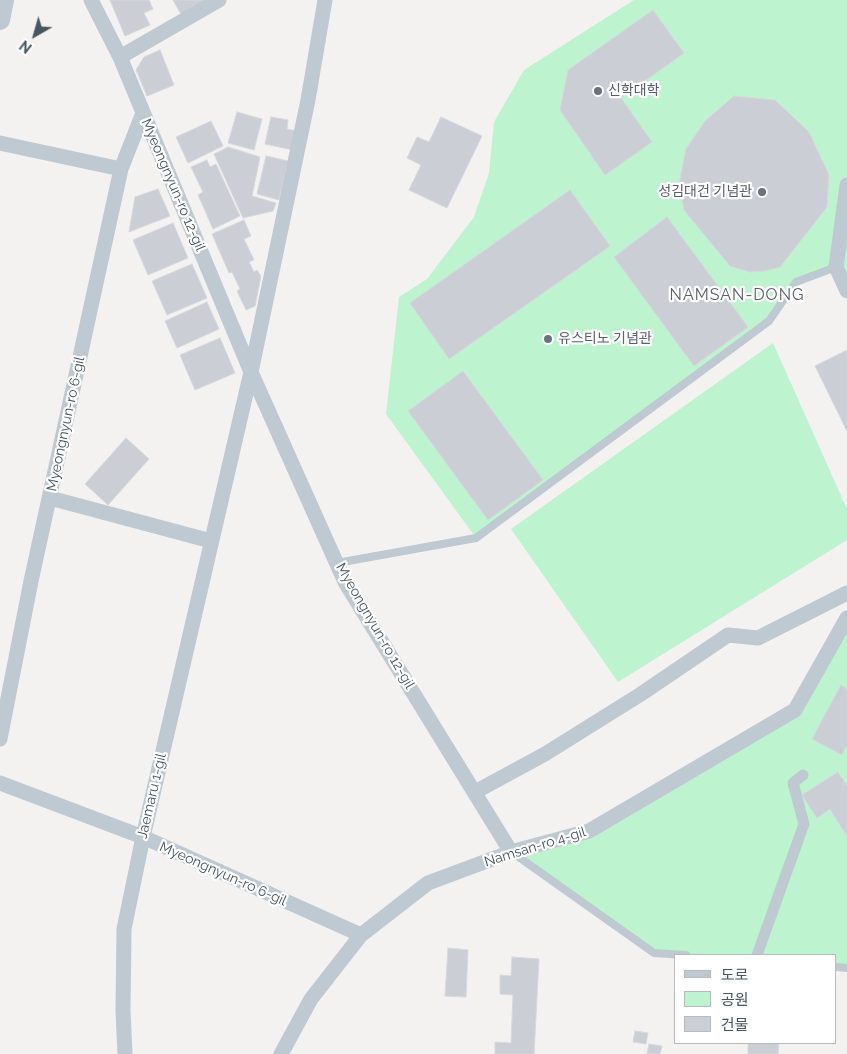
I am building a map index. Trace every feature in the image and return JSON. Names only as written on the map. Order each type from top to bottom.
[{"type":"street","name":"Myeongnyun-ro 12-gil","points":[[91,0],[120,57],[251,372],[345,582],[512,852]]},
{"type":"street","points":[[120,57],[219,0]]},
{"type":"street","points":[[251,372],[308,100],[324,0]]},
{"type":"street","name":"Myeongnyun-ro 6-gil","points":[[0,739],[121,168],[143,113]]},
{"type":"street","points":[[0,143],[121,168]]},
{"type":"street","points":[[847,185],[836,267],[847,291]]},
{"type":"street","name":"Jaemaru 1-gil","points":[[125,1054],[122,1011],[124,928],[143,837],[251,372]]},
{"type":"street","points":[[50,498],[211,541]]},
{"type":"street","points":[[474,792],[545,754],[641,694],[728,635],[758,638],[847,593]]},
{"type":"street","name":"Namsan-ro 4-gil","points":[[281,1054],[311,999],[361,935],[428,883],[512,852],[589,831],[796,710],[847,618]]},
{"type":"street","points":[[757,954],[804,824],[793,783],[803,775]]},
{"type":"street","name":"Myeongnyun-ro 6-gil","points":[[0,783],[143,837],[361,935]]},
{"type":"lane","points":[[337,563],[476,538],[769,321],[796,282],[836,267]]},
{"type":"lane","points":[[512,852],[654,953],[674,954]]},
{"type":"green space","points":[[634,0],[847,0],[847,291],[836,267],[796,282],[769,321],[476,538],[386,414],[399,297],[427,279],[474,217],[489,173],[494,122],[524,70]]},
{"type":"green space","points":[[773,343],[847,509],[847,540],[618,682],[511,529]]},
{"type":"green space","points":[[847,619],[847,968],[837,967],[837,954],[654,953],[511,852],[589,831],[795,710]]},
{"type":"building","points":[[110,0],[149,0],[153,9],[144,13],[150,25],[125,36]]},
{"type":"building","points":[[173,0],[208,0],[182,16]]},
{"type":"building","points":[[653,10],[684,53],[621,98],[652,142],[605,175],[560,110],[568,70]]},
{"type":"building","points":[[160,50],[174,85],[147,96],[136,70],[144,57]]},
{"type":"building","points":[[734,96],[775,100],[809,132],[829,175],[827,207],[780,267],[765,271],[750,272],[730,266],[684,210],[679,184],[686,149],[705,121]]},
{"type":"building","points":[[237,112],[262,119],[254,150],[228,143]]},
{"type":"building","points":[[271,117],[288,120],[287,129],[297,131],[293,150],[265,144]]},
{"type":"building","points":[[441,117],[482,136],[447,208],[409,190],[421,165],[407,158],[417,137],[429,142]]},
{"type":"building","points":[[211,121],[223,146],[188,163],[176,137]]},
{"type":"building","points":[[228,147],[260,157],[252,196],[276,203],[273,211],[243,218],[214,154]]},
{"type":"building","points":[[266,156],[288,161],[279,200],[257,194]]},
{"type":"building","points":[[207,160],[210,167],[216,164],[240,216],[213,229],[198,195],[203,192],[191,167]]},
{"type":"building","points":[[158,189],[170,216],[129,232],[135,197]]},
{"type":"building","points":[[570,190],[610,246],[449,359],[410,303]]},
{"type":"building","points":[[667,217],[748,327],[694,366],[614,257]]},
{"type":"building","points":[[244,220],[251,236],[244,239],[254,260],[249,262],[254,272],[257,270],[261,276],[255,306],[246,310],[237,291],[240,289],[232,272],[229,273],[212,234]]},
{"type":"building","points":[[173,223],[188,258],[148,275],[133,240]]},
{"type":"building","points":[[192,264],[207,298],[167,315],[152,281]]},
{"type":"building","points":[[207,302],[219,329],[177,348],[165,321]]},
{"type":"building","points":[[220,338],[235,373],[195,390],[180,355]]},
{"type":"building","points":[[847,350],[847,431],[815,366]]},
{"type":"building","points":[[463,371],[543,480],[488,520],[408,411]]},
{"type":"building","points":[[126,438],[149,459],[108,505],[85,484]]},
{"type":"building","points":[[841,685],[847,689],[847,745],[842,755],[812,739]]},
{"type":"building","points":[[838,772],[847,786],[847,836],[830,809],[817,818],[802,795]]},
{"type":"building","points":[[448,948],[468,950],[466,997],[445,996]]},
{"type":"building","points":[[512,957],[539,959],[534,1054],[495,1054],[495,1042],[511,1043],[513,995],[500,994],[500,975],[511,976]]},
{"type":"building","points":[[635,1031],[648,1033],[646,1044],[633,1042]]},
{"type":"building","points":[[649,1044],[662,1046],[660,1054],[647,1054]]},
{"type":"building","points":[[748,1044],[779,1044],[778,1054],[748,1054]]},
{"type":"place","name":"신학대학","points":[[598,91]]},
{"type":"place","name":"성김대건 기념관","points":[[762,192]]},
{"type":"place","name":"유스티노 기념관","points":[[548,339]]},
{"type":"district","name":"NAMSAN-DONG","points":[[737,295]]}]
